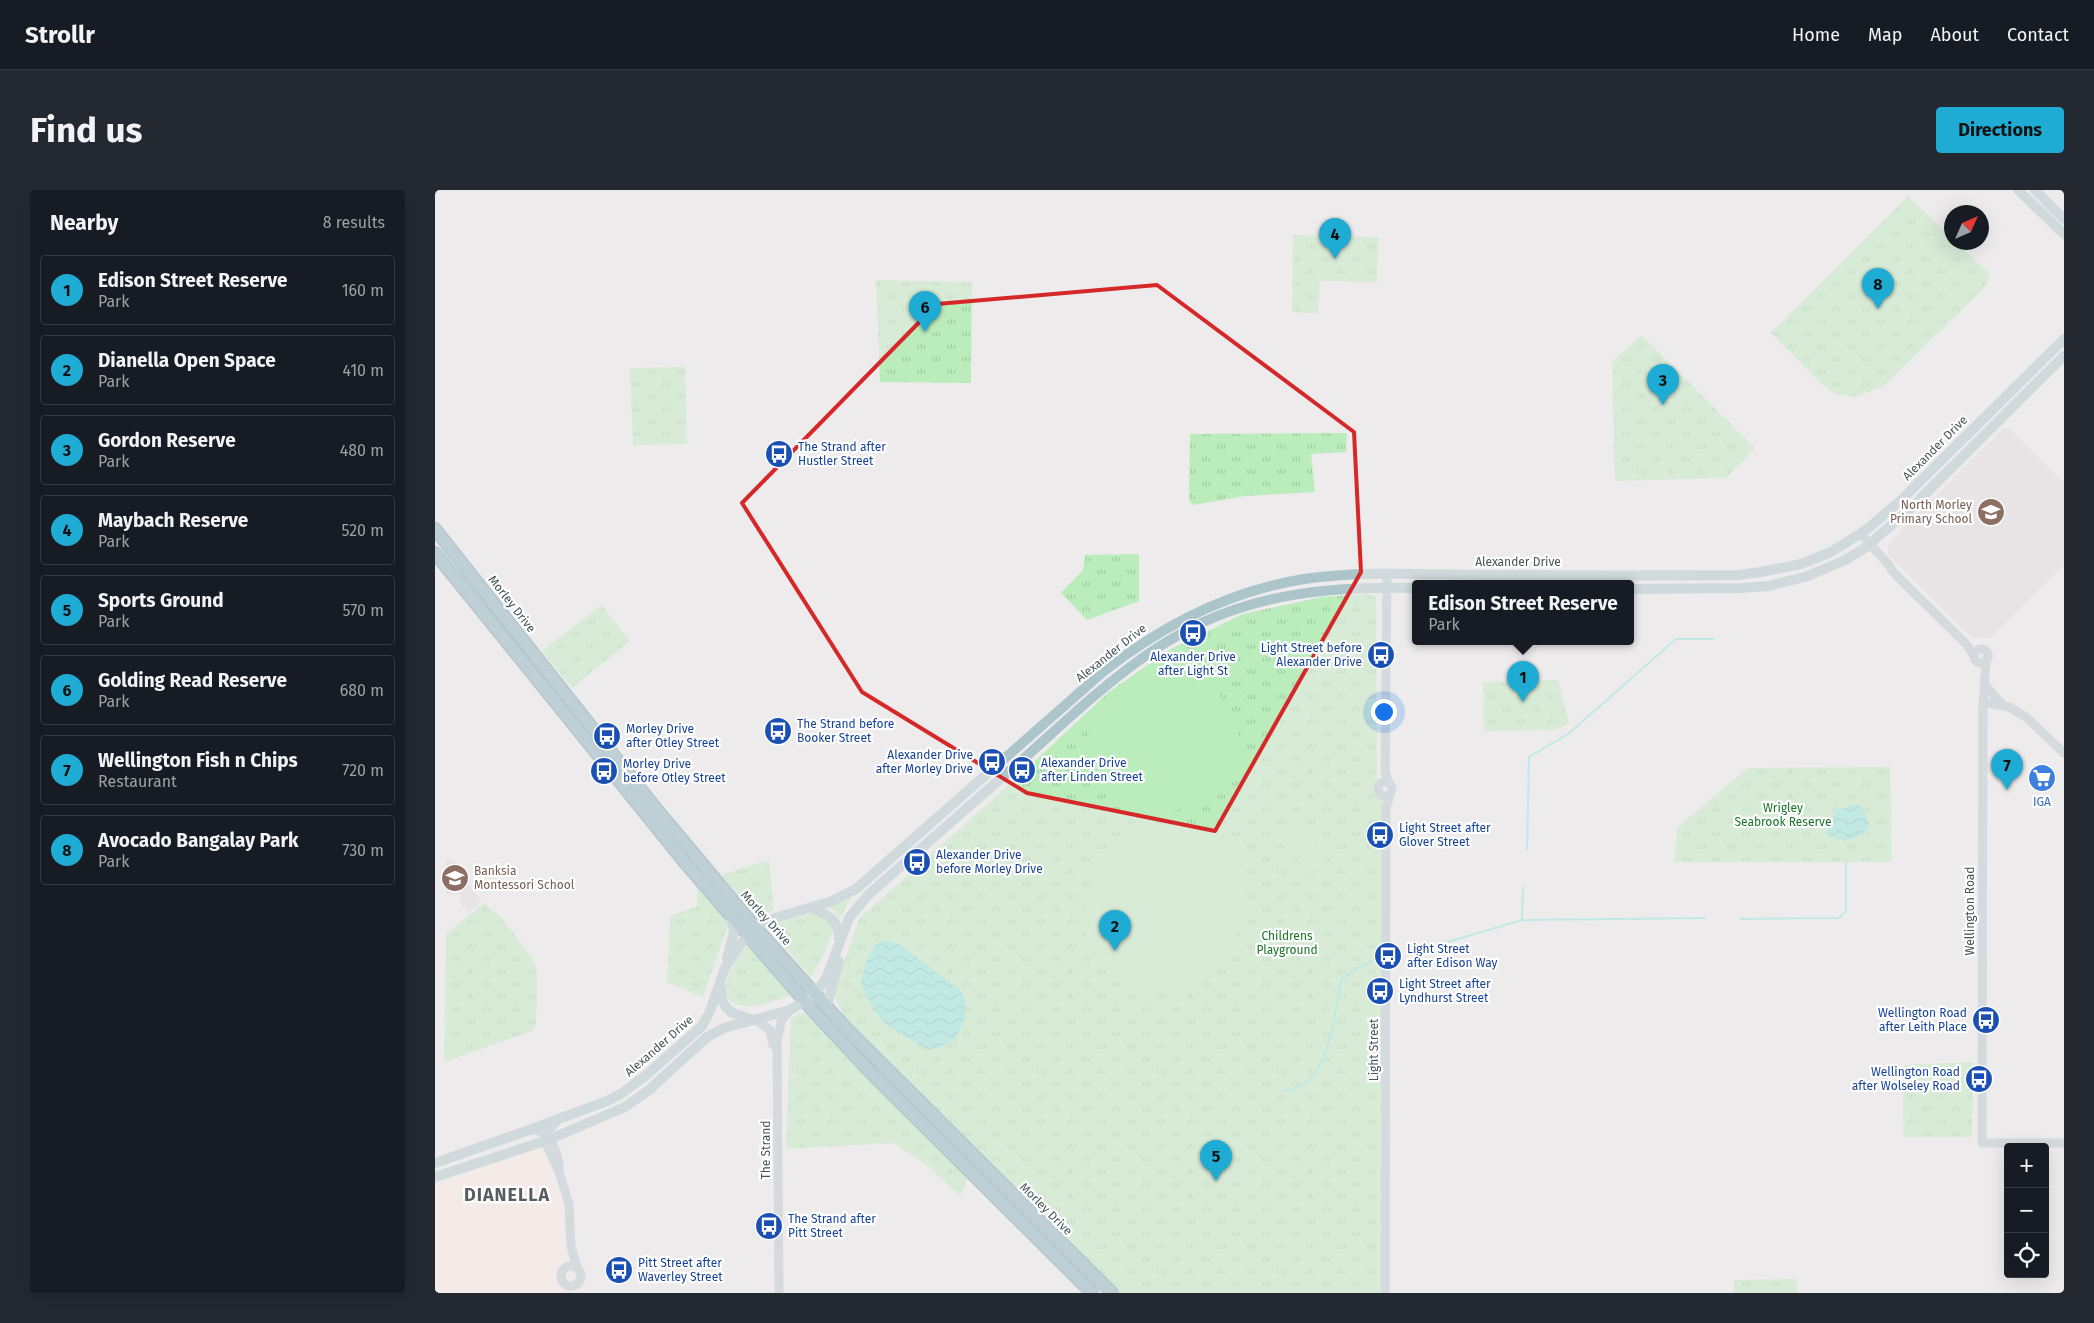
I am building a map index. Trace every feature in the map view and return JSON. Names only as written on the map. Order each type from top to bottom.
[{"type":"highway","name":"Morley Drive","points":[[435,529],[703,866],[805,1001],[867,1069],[1092,1293]]},
{"type":"highway","name":"Morley Drive","points":[[435,553],[631,797],[730,915],[752,931],[814,992],[944,1127],[1112,1293]]},
{"type":"highway","points":[[504,637],[514,629]]},
{"type":"main road","points":[[2018,190],[2064,234]]},
{"type":"main road","points":[[2035,190],[2064,219]]},
{"type":"main road","name":"Alexander Drive","points":[[435,1163],[529,1130],[622,1093],[684,1042],[706,1021],[724,972],[752,931],[775,918],[832,902],[855,889],[1104,671],[1129,651],[1174,623],[1216,604],[1280,584],[1324,577],[1387,574],[1738,575],[1801,564],[1831,552],[1859,535],[1899,502],[2064,339]]},
{"type":"main road","name":"Alexander Drive","points":[[1634,589],[1769,586],[1808,576],[1828,568],[1868,546],[1911,508],[2064,356]]},
{"type":"main road","name":"Alexander Drive","points":[[435,1177],[549,1140],[625,1107],[638,1099],[707,1037],[723,1028],[790,1010],[805,1001],[827,976],[849,918],[868,895],[1095,696],[1154,650],[1207,620],[1242,607],[1314,591],[1412,588]]},
{"type":"main road","points":[[811,908],[828,915],[839,928],[839,963],[827,1006]]},
{"type":"main road","points":[[730,915],[734,931],[724,972],[721,1001],[727,1009],[738,1016],[756,1020]]},
{"type":"street","points":[[1859,535],[1868,546]]},
{"type":"street","name":"Wellington Road","points":[[1868,546],[1979,657],[1985,682],[1983,704],[1982,1143],[2064,1143]]},
{"type":"street","points":[[1387,574],[1387,588]]},
{"type":"street","name":"Light Street","points":[[1385,1293],[1386,796],[1393,789],[1385,783],[1387,588]]},
{"type":"street","points":[[1985,682],[2004,706]]},
{"type":"street","points":[[1983,704],[2004,706],[2029,719],[2064,753]]},
{"type":"street","points":[[1983,704],[2015,711]]},
{"type":"street","name":"The Strand","points":[[779,1293],[777,1043],[781,1021],[790,1010]]},
{"type":"street","name":"The Strand","points":[[756,1020],[769,1027],[772,1037],[774,1079],[774,1293]]},
{"type":"street","points":[[558,1119],[550,1129],[547,1146],[559,1172],[569,1204],[571,1246],[581,1277],[575,1293]]},
{"type":"street","points":[[529,1130],[541,1132],[549,1140]]},
{"type":"street","points":[[571,1246],[565,1268],[561,1273],[561,1279],[568,1289],[578,1284]]},
{"type":"street","points":[[565,1268],[571,1266],[577,1268]]},
{"type":"highlighted area","points":[[1157,285],[1354,432],[1361,572],[1215,831],[1027,793],[862,692],[742,503],[937,304]]},
{"type":"shaded area","name":"North Morley Primary School","points":[[2003,429],[2010,429],[2062,481],[2064,480],[2064,565],[1990,638],[1972,638],[1888,555],[1888,543]]},
{"type":"shaded area","name":"Banksia Montessori School","points":[[446,860],[455,862],[481,902],[468,913],[460,903],[461,894],[446,894]]},
{"type":"shaded area","points":[[540,1146],[562,1202],[563,1293],[435,1293],[435,1185]]},
{"type":"green space","points":[[1908,196],[1944,230],[1944,250],[1964,250],[1990,274],[1986,286],[1884,386],[1855,397],[1836,394],[1823,386],[1771,333]]},
{"type":"green space","points":[[1293,235],[1378,237],[1377,282],[1320,281],[1318,314],[1292,312]]},
{"type":"green space","points":[[876,280],[972,282],[971,383],[880,382]]},
{"type":"green space","points":[[1641,335],[1755,448],[1726,478],[1615,481],[1612,362]]},
{"type":"green space","points":[[685,367],[687,444],[633,445],[630,368]]},
{"type":"green space","points":[[1347,433],[1346,452],[1311,454],[1315,492],[1245,496],[1193,505],[1189,501],[1190,434]]},
{"type":"green space","points":[[1139,554],[1139,601],[1087,620],[1061,593],[1083,570],[1085,555]]},
{"type":"green space","name":"Childrens Playground","points":[[1368,594],[1376,597],[1377,779],[1382,796],[1380,1293],[1118,1293],[844,1016],[834,996],[836,984],[859,919],[1109,692],[1169,650],[1243,614],[1322,597]]},
{"type":"green space","points":[[601,605],[630,641],[572,688],[542,651]]},
{"type":"green space","points":[[1176,664],[1206,680],[1222,698],[1240,738],[1242,751],[1240,763],[1235,774],[1226,783],[1202,800],[1173,811],[1158,814],[1132,813],[1112,801],[1097,783],[1085,754],[1087,739],[1101,708],[1116,691],[1145,673]]},
{"type":"green space","points":[[1558,680],[1569,723],[1555,730],[1484,731],[1483,682]]},
{"type":"green space","name":"Wrigley Seabrook Reserve","points":[[1890,767],[1892,862],[1674,862],[1677,828],[1745,770],[1750,768]]},
{"type":"green space","points":[[1197,824],[1231,839],[1239,856],[1246,875],[1240,927],[1216,966],[1187,990],[1152,994],[1127,988],[1099,965],[1085,946],[1086,892],[1098,868],[1139,833],[1165,826]]},
{"type":"green space","points":[[1297,828],[1305,835],[1290,851],[1282,844]]},
{"type":"green space","points":[[1310,842],[1318,849],[1303,865],[1295,857]]},
{"type":"green space","points":[[1319,851],[1327,858],[1312,874],[1304,866]]},
{"type":"green space","points":[[769,860],[774,911],[763,913],[750,908],[721,875]]},
{"type":"green space","points":[[701,887],[724,914],[728,926],[703,997],[667,982],[670,916],[697,906],[697,890]]},
{"type":"green space","points":[[853,895],[839,919],[834,911],[826,905]]},
{"type":"green space","points":[[484,903],[490,910],[498,914],[532,957],[537,969],[536,1025],[532,1031],[444,1062],[446,934]]},
{"type":"green space","points":[[815,912],[820,913],[833,927],[833,931],[823,957],[811,977],[767,927]]},
{"type":"green space","points":[[748,944],[791,994],[776,1001],[756,1006],[736,1004],[730,1000],[726,993],[727,981],[737,960]]},
{"type":"green space","points":[[806,1012],[968,1177],[960,1196],[928,1166],[893,1143],[786,1149],[791,1017]]},
{"type":"green space","points":[[1973,1062],[1972,1137],[1903,1137],[1904,1065]]},
{"type":"green space","points":[[1797,1279],[1797,1293],[1734,1293],[1734,1280]]},
{"type":"water","points":[[1857,804],[1864,811],[1870,827],[1860,835],[1849,840],[1838,839],[1826,834],[1836,810]]},
{"type":"water","points":[[884,940],[899,944],[961,991],[966,1002],[965,1019],[955,1039],[938,1048],[928,1050],[888,1026],[874,1010],[861,985],[865,964],[875,946]]},
{"type":"waterway","points":[[1527,849],[1529,757],[1568,734],[1676,639],[1713,639]]},
{"type":"waterway","points":[[1741,919],[1839,918],[1846,911],[1846,862]]},
{"type":"waterway","points":[[1522,920],[1523,887]]},
{"type":"waterway","points":[[1407,954],[1522,920],[1705,918]]},
{"type":"waterway","points":[[1284,1091],[1299,1087],[1310,1079],[1325,1054],[1330,1039],[1341,980],[1357,968],[1371,962]]},
{"type":"place","name":"Maybach Reserve","points":[[1335,259]]},
{"type":"place","name":"Avocado Bangalay Park","points":[[1878,309]]},
{"type":"place","name":"Golding Read Reserve","points":[[925,332]]},
{"type":"place","name":"Gordon Reserve","points":[[1663,405]]},
{"type":"place","name":"The Strand after Hustler Street","points":[[779,454]]},
{"type":"place","name":"North Morley Primary School","points":[[1991,512]]},
{"type":"place","name":"Alexander Drive after Light St","points":[[1193,633]]},
{"type":"place","name":"Light Street before Alexander Drive","points":[[1381,655]]},
{"type":"place","name":"Edison Street Reserve","points":[[1523,702]]},
{"type":"place","name":"The Strand before Booker Street","points":[[778,731]]},
{"type":"place","name":"Morley Drive after Otley Street","points":[[607,736]]},
{"type":"place","name":"Alexander Drive after Morley Drive","points":[[992,762]]},
{"type":"place","name":"Alexander Drive after Linden Street","points":[[1022,770]]},
{"type":"place","name":"Morley Drive before Otley Street","points":[[604,771]]},
{"type":"place","name":"IGA","points":[[2042,778]]},
{"type":"place","name":"Wellington Fish n Chips","points":[[2007,790]]},
{"type":"place","name":"Light Street after Glover Street","points":[[1380,835]]},
{"type":"place","name":"Alexander Drive before Morley Drive","points":[[917,862]]},
{"type":"place","name":"Banksia Montessori School","points":[[455,878]]},
{"type":"place","name":"Dianella Open Space","points":[[1115,951]]},
{"type":"place","name":"Light Street after Edison Way","points":[[1388,956]]},
{"type":"place","name":"Light Street after Lyndhurst Street","points":[[1380,991]]},
{"type":"place","name":"Wellington Road after Leith Place","points":[[1986,1020]]},
{"type":"place","name":"Wellington Road after Wolseley Road","points":[[1979,1079]]},
{"type":"place","name":"Sports Ground","points":[[1216,1181]]},
{"type":"place","name":"The Strand after Pitt Street","points":[[769,1226]]},
{"type":"place","name":"Pitt Street after Waverley Street","points":[[619,1270]]},
{"type":"district","name":"DIANELLA","points":[[507,1195]]}]
